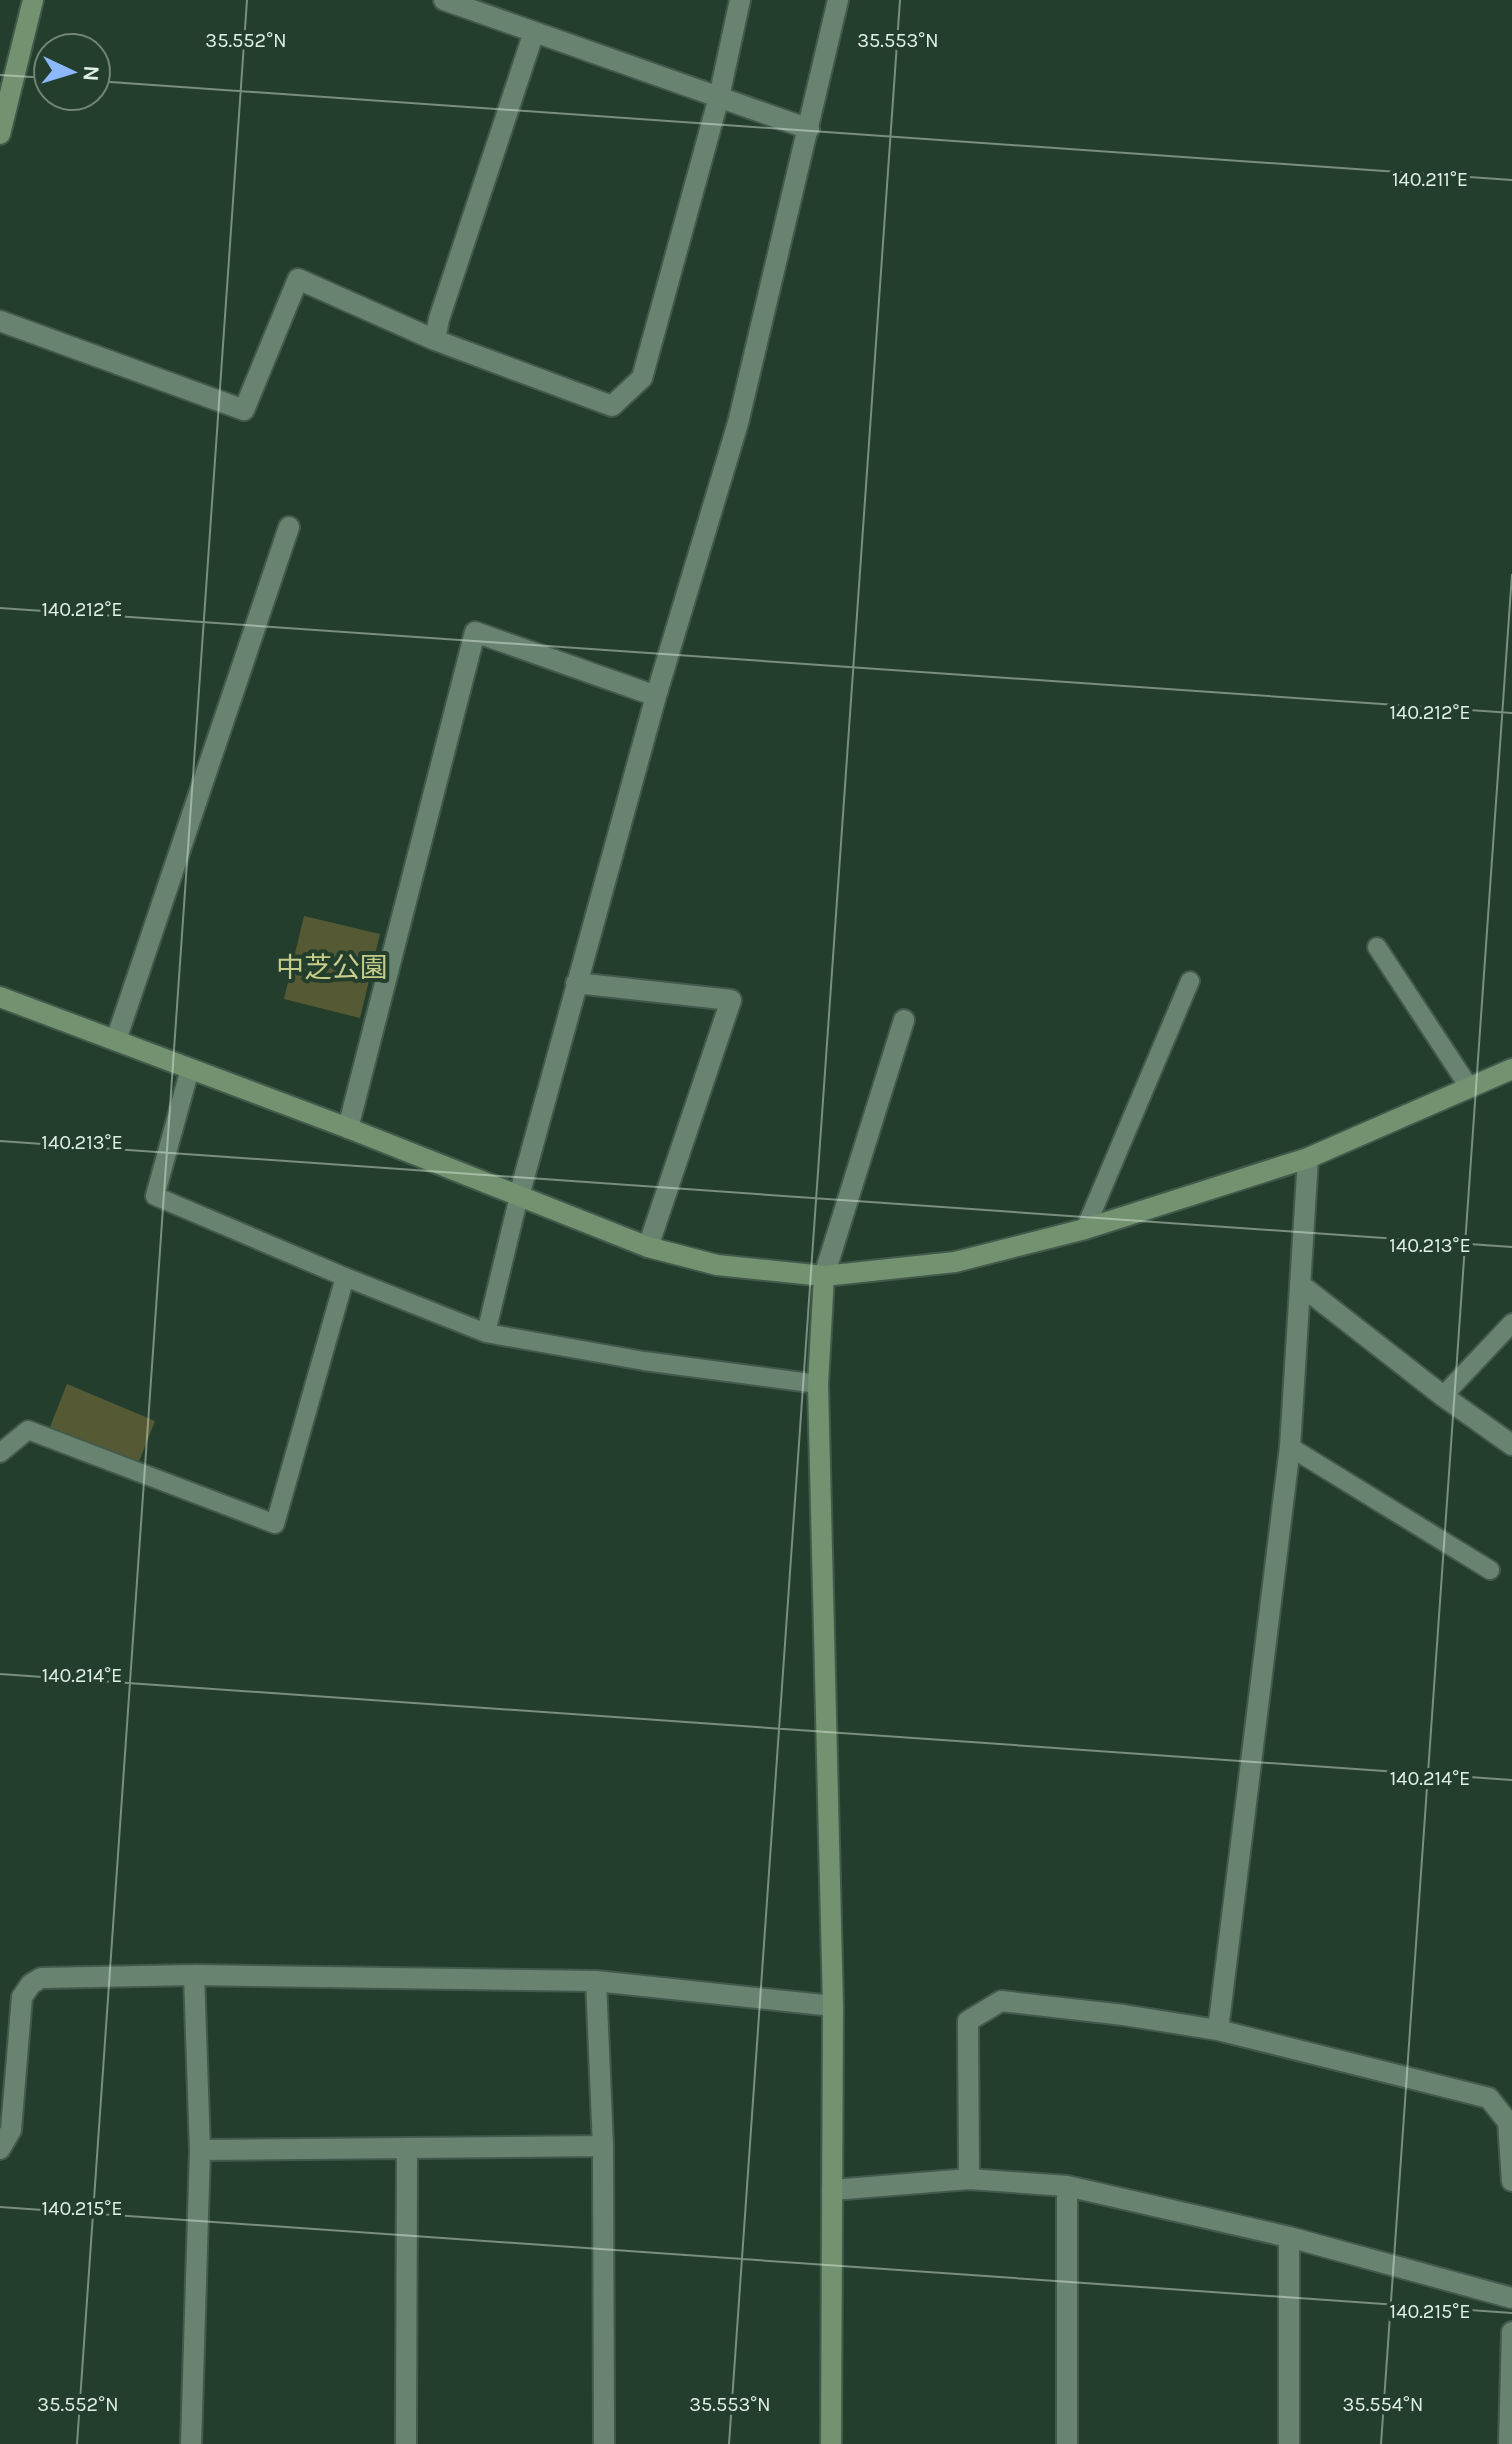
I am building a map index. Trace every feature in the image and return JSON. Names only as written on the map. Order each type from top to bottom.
[{"type":"street","points":[[0,134],[33,0]]},
{"type":"street","points":[[444,0],[809,129]]},
{"type":"street","points":[[0,321],[244,410],[298,279],[435,340],[612,406],[642,378],[719,97],[740,0]]},
{"type":"street","points":[[519,1196],[656,696],[738,423],[838,0]]},
{"type":"street","points":[[435,340],[439,319],[534,32]]},
{"type":"street","points":[[116,1040],[289,527]]},
{"type":"street","points":[[348,1128],[475,632],[656,696]]},
{"type":"street","points":[[576,983],[731,1000],[648,1247]]},
{"type":"street","points":[[0,997],[348,1128],[648,1247],[717,1265],[824,1276],[955,1262],[1085,1229],[1308,1158],[1512,1069]]},
{"type":"street","points":[[831,2444],[833,2006],[818,1384],[824,1276],[904,1020]]},
{"type":"street","points":[[1218,2030],[1290,1447],[1308,1158]]},
{"type":"street","points":[[1302,1286],[1443,1396],[1512,1445]]},
{"type":"street","points":[[0,2149],[11,2130],[22,1997],[31,1984],[41,1978],[194,1975],[596,1981],[833,2006]]},
{"type":"street","points":[[191,2444],[200,2150],[194,1975]]},
{"type":"street","points":[[596,1981],[603,2146],[604,2444]]},
{"type":"street","points":[[969,2179],[968,2021],[1001,2001],[1124,2015],[1218,2030],[1489,2098],[1508,2122],[1512,2181]]},
{"type":"street","points":[[200,2150],[603,2146]]},
{"type":"street","points":[[406,2444],[407,2148]]},
{"type":"street","points":[[832,2190],[969,2179],[1067,2186],[1289,2237],[1512,2298]]},
{"type":"street","points":[[1067,2186],[1067,2444]]},
{"type":"street","points":[[1289,2237],[1289,2444]]},
{"type":"street","points":[[1509,2444],[1512,2332]]},
{"type":"lane","points":[[1377,947],[1469,1087]]},
{"type":"lane","points":[[1085,1229],[1190,981]]},
{"type":"lane","points":[[190,1069],[155,1196],[486,1333],[644,1361],[818,1384]]},
{"type":"lane","points":[[486,1333],[519,1196]]},
{"type":"lane","points":[[0,1453],[28,1430],[275,1524],[345,1277]]},
{"type":"lane","points":[[1443,1396],[1512,1323]]},
{"type":"lane","points":[[1290,1447],[1490,1570]]},
{"type":"green space","name":"中芝公園","points":[[304,916],[380,934],[360,1018],[284,999]]},
{"type":"green space","points":[[67,1384],[155,1421],[136,1469],[48,1432]]}]
